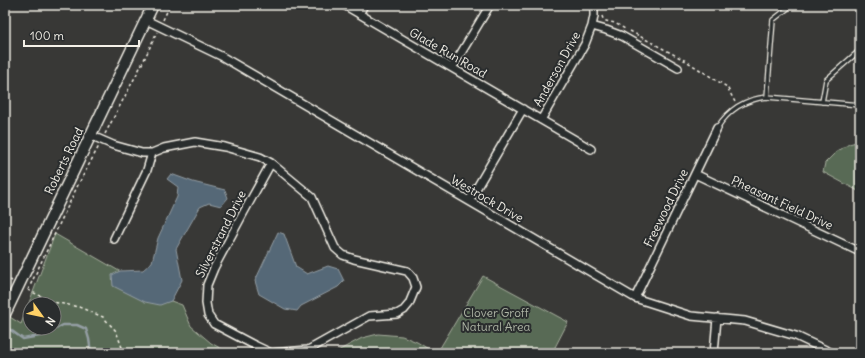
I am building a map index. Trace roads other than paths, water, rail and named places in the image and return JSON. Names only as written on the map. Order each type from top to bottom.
[{"type":"main road","name":"Roberts Road","points":[[5,314],[154,5]]},
{"type":"street","name":"Glade Run Road","points":[[344,5],[591,149]]},
{"type":"street","points":[[359,14],[364,5]]},
{"type":"street","points":[[452,68],[490,5]]},
{"type":"street","name":"Anderson Drive","points":[[541,120],[585,44],[592,26],[594,5]]},
{"type":"street","name":"Westrock Drive","points":[[146,20],[221,56],[635,298],[691,316],[744,321],[796,336],[832,353]]},
{"type":"street","points":[[592,26],[622,36],[678,68]]},
{"type":"street","points":[[469,201],[523,109]]},
{"type":"street","name":"Freewood Drive","points":[[635,298],[717,128]]},
{"type":"street","points":[[90,135],[113,145],[142,153],[152,153],[164,148],[195,142],[225,147],[260,157],[271,163]]},
{"type":"street","points":[[114,239],[147,170],[152,153]]},
{"type":"street","name":"Silverstrand Drive","points":[[271,163],[312,197],[335,248],[343,255],[354,259],[407,271],[413,278],[416,286],[409,304],[404,310],[397,314],[369,316],[308,350],[271,352],[254,345],[214,324],[208,314],[206,303],[207,285],[214,268],[271,163]]},
{"type":"street","name":"Pheasant Field Drive","points":[[695,174],[860,252]]},
{"type":"street","points":[[714,353],[717,318]]},
{"type":"lane","points":[[767,97],[773,20],[792,5]]},
{"type":"lane","points":[[822,102],[826,80],[860,50]]},
{"type":"lane","points":[[717,128],[723,119],[740,105],[750,100],[759,98],[767,97],[860,105]]},
{"type":"water","points":[[171,174],[193,182],[225,190],[228,198],[221,206],[209,203],[200,207],[176,249],[182,280],[171,301],[160,305],[145,302],[113,286],[112,275],[120,271],[143,270],[152,262],[158,238],[177,197],[178,187],[167,179]]},
{"type":"water","points":[[278,232],[284,234],[296,267],[307,274],[328,266],[338,269],[344,281],[338,287],[301,306],[297,311],[285,309],[259,294],[255,281]]},
{"type":"waterway","points":[[5,326],[23,339],[45,335],[63,325],[77,325],[86,329],[91,353]]},
{"type":"park label","name":"Clover Groff Natural Area","points":[[496,320]]}]
